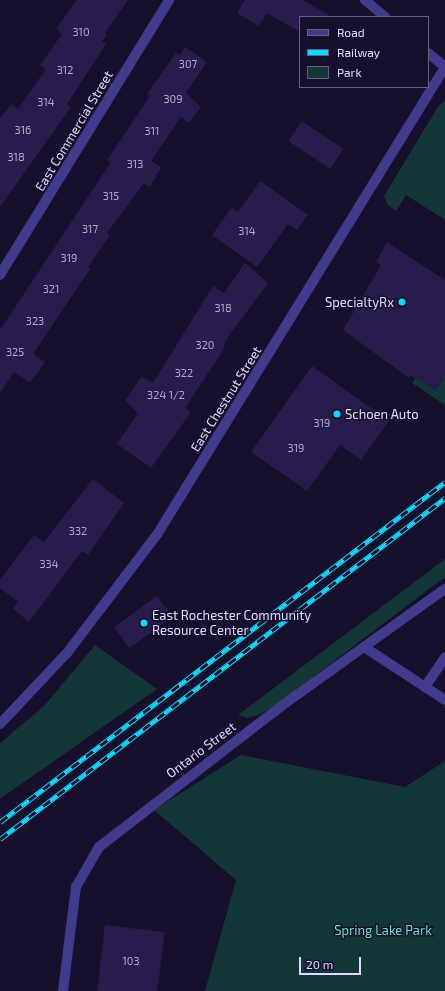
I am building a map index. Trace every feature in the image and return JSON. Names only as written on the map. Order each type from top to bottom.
[{"type":"street","name":"East Commercial Street","points":[[0,275],[169,0]]},
{"type":"street","points":[[365,0],[384,16]]},
{"type":"street","points":[[429,54],[445,67]]},
{"type":"street","name":"East Chestnut Street","points":[[0,724],[67,653],[158,533],[445,67]]},
{"type":"street","name":"Ontario Street","points":[[63,991],[76,887],[99,847],[267,716],[445,589]]},
{"type":"street","points":[[364,647],[445,700]]},
{"type":"street","points":[[425,687],[445,657]]},
{"type":"green space","points":[[445,101],[445,220],[406,195],[396,211],[387,204],[384,196],[439,105]]},
{"type":"green space","points":[[445,376],[445,405],[412,383],[416,378],[436,390]]},
{"type":"green space","points":[[445,559],[445,577],[280,702],[261,714],[248,718],[238,715]]},
{"type":"green space","points":[[95,645],[157,689],[0,799],[0,743],[44,706]]},
{"type":"green space","name":"Spring Lake Park","points":[[241,755],[405,787],[445,761],[445,991],[205,991],[236,880],[154,810]]},
{"type":"building","points":[[77,0],[128,0],[105,33],[107,35],[102,41],[106,44],[67,104],[71,107],[0,207],[0,118],[11,104],[18,109],[46,69],[40,65],[62,34],[56,29]]},
{"type":"building","points":[[245,0],[303,0],[330,16],[299,16],[299,31],[267,13],[259,26],[237,13]]},
{"type":"building","points":[[185,47],[207,62],[186,93],[201,107],[189,123],[181,117],[151,161],[161,167],[150,187],[144,183],[107,233],[110,235],[88,267],[90,269],[33,354],[45,362],[30,383],[14,372],[0,393],[0,330],[111,162],[107,160],[150,96],[147,94],[176,53],[180,55]]},
{"type":"building","points":[[302,121],[343,149],[330,169],[289,141]]},
{"type":"building","points":[[260,181],[308,215],[297,230],[288,224],[257,267],[212,235],[232,207],[238,212]]},
{"type":"building","name":"SpecialtyRx","points":[[387,242],[445,280],[445,376],[436,390],[411,375],[409,378],[343,330],[381,265],[376,262]]},
{"type":"building","points":[[245,263],[268,283],[225,341],[224,349],[185,408],[191,412],[151,468],[117,444],[138,413],[125,401],[141,377],[153,383],[213,286],[224,293]]},
{"type":"building","points":[[312,366],[389,421],[361,460],[340,445],[307,491],[251,452]]},
{"type":"building","points":[[93,479],[124,503],[88,555],[82,551],[29,622],[13,609],[18,602],[0,588],[0,580],[34,535],[44,542]]},
{"type":"building","name":"East Rochester Community Resource Center","points":[[157,596],[172,617],[129,648],[114,627]]},
{"type":"building","points":[[105,925],[165,932],[157,991],[97,991]]},
{"type":"railway","points":[[0,822],[445,482]]},
{"type":"railway","points":[[0,839],[445,498]]},
{"type":"place","name":"SpecialtyRx","points":[[402,302]]},
{"type":"place","name":"Schoen Auto","points":[[337,414]]},
{"type":"place","name":"East Rochester Community Resource Center","points":[[144,623]]}]
